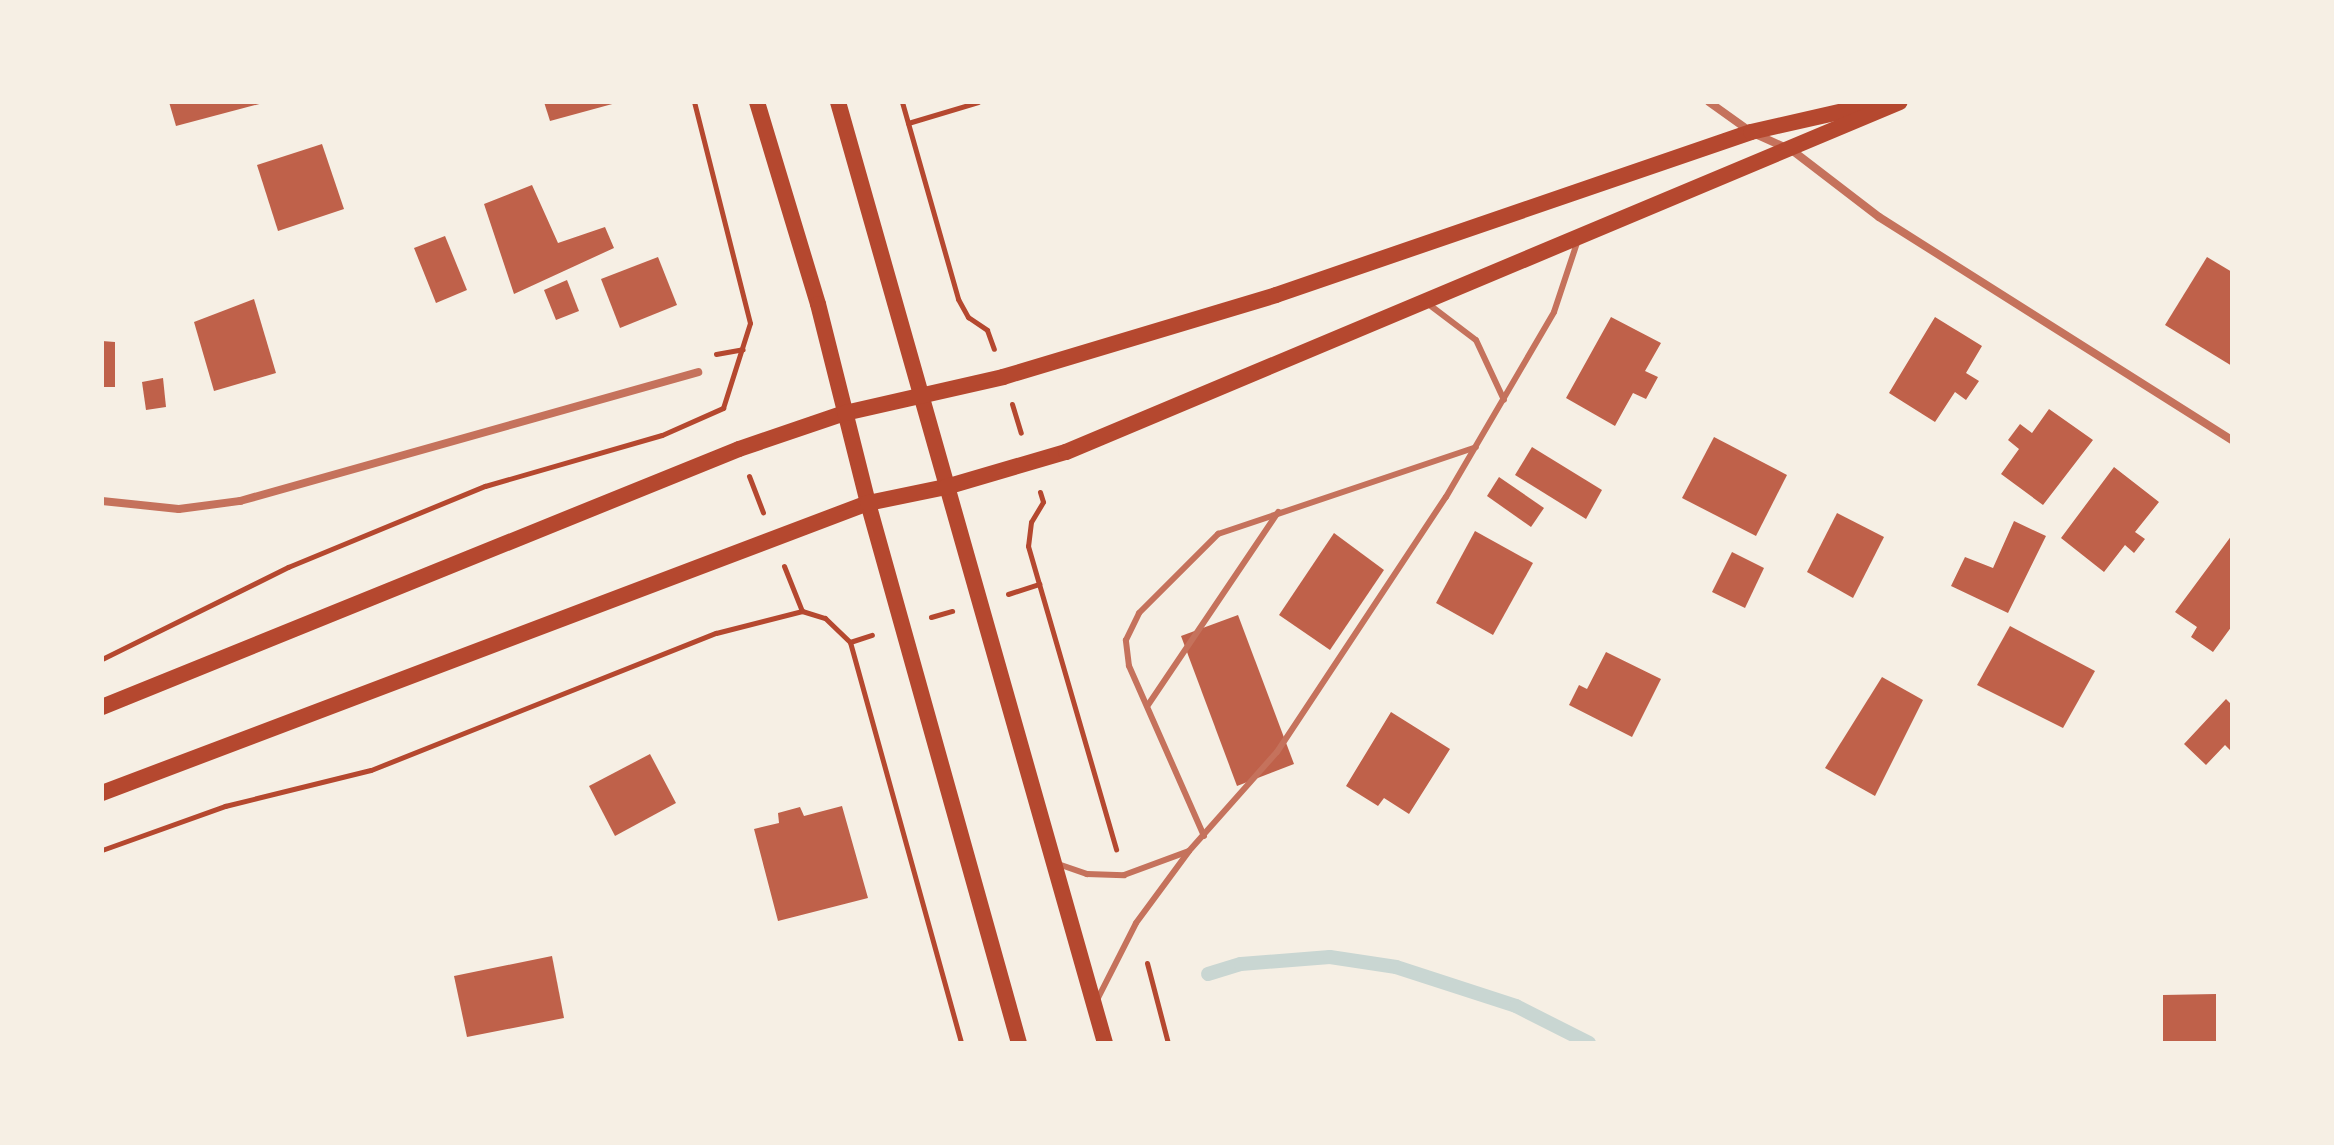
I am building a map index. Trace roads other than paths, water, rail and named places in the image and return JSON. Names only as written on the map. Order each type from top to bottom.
[{"type":"main road","points":[[757,102],[818,304],[868,503],[1019,1043]]},
{"type":"main road","points":[[838,102],[1105,1043]]},
{"type":"main road","points":[[102,707],[739,449],[845,413],[1003,377],[1276,295],[1751,132],[1883,102]]},
{"type":"main road","points":[[102,793],[868,503],[1031,465],[1423,300],[1793,151],[1900,102]]},
{"type":"street","points":[[1709,102],[1751,132],[1793,151],[1890,224],[2232,440]]},
{"type":"street","points":[[102,501],[179,509],[240,501],[698,372]]},
{"type":"lane","points":[[1094,1006],[1136,923],[1189,851],[1277,752],[1476,447],[1554,312],[1579,236]]},
{"type":"lane","points":[[1423,300],[1476,340],[1504,400]]},
{"type":"lane","points":[[1204,836],[1126,653],[1130,628],[1139,613],[1218,534],[1476,447]]},
{"type":"lane","points":[[1148,705],[1278,512]]},
{"type":"lane","points":[[1055,863],[1087,874],[1124,875],[1189,851]]},
{"type":"waterway","points":[[1208,974],[1241,964],[1330,957],[1396,967],[1516,1006],[1589,1043]]}]
